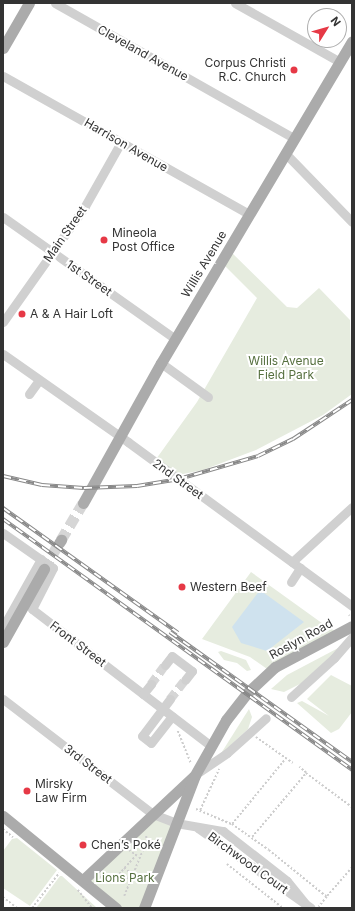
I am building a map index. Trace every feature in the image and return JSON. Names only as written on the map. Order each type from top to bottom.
[{"type":"main road","points":[[3,48],[29,3]]},
{"type":"main road","name":"Willis Avenue","points":[[83,503],[161,363],[352,41]]},
{"type":"main road","points":[[3,642],[43,564]]},
{"type":"main road","name":"Roslyn Road","points":[[144,908],[195,775],[210,745],[239,703],[270,671],[350,619]]},
{"type":"main road","name":"Roslyn Road","points":[[78,883],[195,775]]},
{"type":"main road","points":[[3,816],[78,883],[116,908]]},
{"type":"street","name":"Cleveland Avenue","points":[[55,3],[294,138]]},
{"type":"street","points":[[235,3],[340,62]]},
{"type":"street","name":"Harrison Avenue","points":[[3,76],[249,214]]},
{"type":"street","name":"Main Street","points":[[3,322],[85,206],[121,142]]},
{"type":"street","points":[[285,153],[352,222]]},
{"type":"street","name":"1st Street","points":[[3,217],[175,339]]},
{"type":"street","name":"2nd Street","points":[[3,354],[121,437],[352,606]]},
{"type":"street","points":[[161,363],[208,397]]},
{"type":"street","points":[[29,394],[39,380]]},
{"type":"street","points":[[292,562],[352,507]]},
{"type":"street","name":"Front Street","points":[[3,533],[53,570],[32,609],[210,745]]},
{"type":"street","points":[[3,627],[43,564]]},
{"type":"street","points":[[291,582],[300,568]]},
{"type":"street","points":[[291,697],[334,658],[352,637]]},
{"type":"street","points":[[165,665],[172,656],[192,671],[185,680]]},
{"type":"street","points":[[143,694],[151,684]]},
{"type":"street","name":"3rd Street","points":[[3,699],[153,814],[176,823]]},
{"type":"street","points":[[170,699],[142,734],[150,743],[172,716]]},
{"type":"street","points":[[195,775],[227,753],[266,718]]},
{"type":"street","name":"Birchwood Court","points":[[176,823],[191,824],[308,906]]},
{"type":"path","points":[[177,729],[190,764]]},
{"type":"path","points":[[254,735],[293,763]]},
{"type":"path","points":[[232,824],[286,758]]},
{"type":"path","points":[[299,767],[352,807]]},
{"type":"path","points":[[200,810],[220,768]]},
{"type":"path","points":[[252,837],[306,773]]},
{"type":"path","points":[[196,809],[232,824],[252,837],[327,897],[325,899]]},
{"type":"path","points":[[3,829],[16,840]]},
{"type":"path","points":[[124,896],[140,858],[146,835]]},
{"type":"path","points":[[129,850],[140,858]]},
{"type":"path","points":[[120,874],[136,855]]},
{"type":"path","points":[[227,864],[283,908]]},
{"type":"path","points":[[318,908],[352,867]]},
{"type":"path","points":[[124,868],[133,874]]},
{"type":"path","points":[[56,871],[62,876]]},
{"type":"path","points":[[32,908],[59,873]]},
{"type":"path","points":[[100,877],[120,874],[131,879]]},
{"type":"path","points":[[78,883],[92,908]]},
{"type":"path","points":[[3,897],[18,908]]},
{"type":"green space","name":"Willis Avenue Field Park","points":[[228,249],[287,307],[297,308],[319,288],[350,320],[352,394],[323,415],[256,450],[203,470],[173,476],[154,462],[197,402],[257,298],[221,262]]},
{"type":"green space","points":[[251,572],[338,633],[270,671],[250,657],[202,639]]},
{"type":"green space","points":[[342,646],[302,683],[284,692],[271,689],[287,675]]},
{"type":"green space","points":[[221,651],[246,660],[251,670],[247,671],[237,663],[224,660],[218,652]]},
{"type":"green space","points":[[331,675],[352,686],[352,712],[339,729],[331,733],[297,703],[302,701],[329,716],[307,699]]},
{"type":"green space","points":[[249,709],[252,717],[248,729],[220,755]]},
{"type":"green space","name":"Lions Park","points":[[153,814],[176,823],[144,908],[116,908],[83,880]]},
{"type":"green space","points":[[17,838],[57,870],[30,906],[3,888],[3,851],[12,839]]},
{"type":"green space","points":[[60,876],[62,876],[97,908],[36,908]]},
{"type":"water","points":[[260,590],[304,622],[267,651],[241,643],[232,627]]},
{"type":"tunnel","points":[[61,540],[83,503]]},
{"type":"tunnel","points":[[44,569],[59,543]]},
{"type":"tunnel","points":[[151,684],[165,665]]},
{"type":"tunnel","points":[[170,699],[185,680]]},
{"type":"railway","points":[[3,476],[42,485],[84,488],[137,486],[179,479],[258,456],[293,439],[352,400]]},
{"type":"railway","points":[[3,508],[178,633]]},
{"type":"railway","points":[[3,519],[352,770]]},
{"type":"railway","points":[[170,632],[352,762]]},
{"type":"place","name":"Corpus Christi R.C. Church","points":[[294,70]]},
{"type":"place","name":"Mineola Post Office","points":[[104,240]]},
{"type":"place","name":"A & A Hair Loft","points":[[22,314]]},
{"type":"place","name":"Western Beef","points":[[182,587]]},
{"type":"place","name":"Mirsky Law Firm","points":[[27,791]]},
{"type":"place","name":"Chen’s Poké","points":[[83,845]]}]
